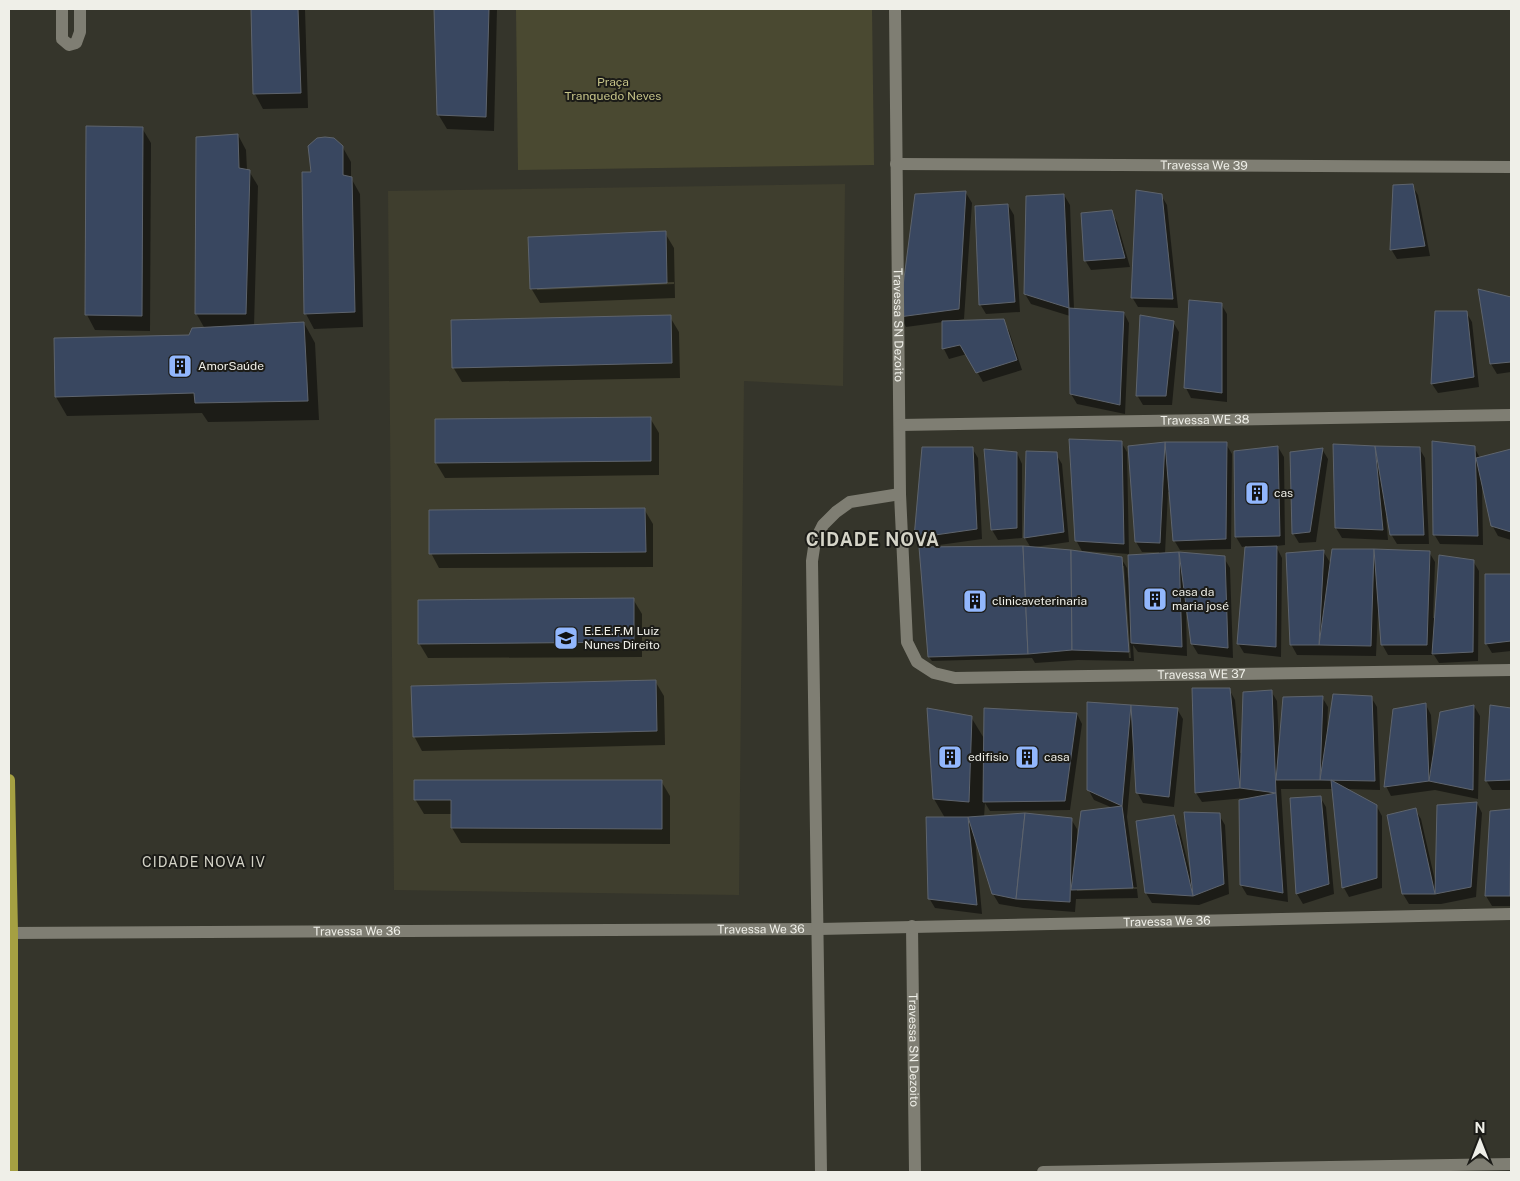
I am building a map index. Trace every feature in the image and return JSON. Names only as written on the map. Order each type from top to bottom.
[{"type":"main road","points":[[9,780],[12,1172]]},
{"type":"street","points":[[62,9],[62,39],[69,45],[76,43],[80,32],[80,9]]},
{"type":"street","name":"Travessa SN Dezoito","points":[[896,9],[900,494],[906,642]]},
{"type":"street","name":"Travessa We 39","points":[[896,164],[1511,166]]},
{"type":"street","name":"Travessa WE 38","points":[[900,425],[1511,416]]},
{"type":"street","points":[[821,1172],[819,929],[812,561],[815,541],[822,525],[836,512],[850,502],[900,494]]},
{"type":"street","name":"Travessa WE 37","points":[[906,642],[917,662],[934,673],[955,678],[1511,670]]},
{"type":"street","name":"Travessa We 36","points":[[10,932],[819,929],[1511,914]]},
{"type":"street","name":"Travessa SN Dezoito","points":[[912,926],[916,1172]]},
{"type":"street","points":[[1042,1172],[1511,1164]]},
{"type":"shaded area","name":"E.E.E.F.M Luiz Nunes Direito","points":[[845,184],[843,386],[744,381],[739,895],[394,890],[388,191]]},
{"type":"green space","name":"Praça Tranquedo Neves","points":[[516,9],[872,9],[874,165],[518,170]]},
{"type":"building","points":[[251,9],[298,9],[301,93],[253,94]]},
{"type":"building","points":[[434,9],[489,9],[486,117],[437,115]]},
{"type":"building","points":[[86,126],[143,127],[142,316],[85,315]]},
{"type":"building","points":[[238,134],[239,168],[250,170],[246,314],[195,314],[196,137]]},
{"type":"building","points":[[317,138],[334,138],[343,146],[343,175],[352,177],[355,312],[304,314],[302,172],[311,172],[308,146]]},
{"type":"building","points":[[1413,184],[1425,246],[1390,250],[1393,185]]},
{"type":"building","points":[[1136,190],[1162,194],[1173,299],[1131,298]]},
{"type":"building","points":[[966,191],[959,309],[899,317],[915,194]]},
{"type":"building","points":[[1064,194],[1069,308],[1024,294],[1026,196]]},
{"type":"building","points":[[1008,204],[1015,302],[979,305],[975,206]]},
{"type":"building","points":[[1112,210],[1125,258],[1084,261],[1081,213]]},
{"type":"building","points":[[666,231],[667,283],[530,289],[528,237]]},
{"type":"building","points":[[1478,289],[1511,297],[1511,362],[1490,364]]},
{"type":"building","points":[[1189,300],[1222,303],[1222,393],[1184,388]]},
{"type":"building","points":[[1069,308],[1124,312],[1120,405],[1070,394]]},
{"type":"building","points":[[1435,311],[1467,311],[1474,377],[1431,384]]},
{"type":"building","points":[[671,315],[672,363],[452,368],[451,320]]},
{"type":"building","points":[[1140,315],[1174,321],[1166,396],[1136,396]]},
{"type":"building","points":[[1004,319],[1017,360],[976,373],[960,345],[942,349],[942,321]]},
{"type":"building","name":"AmorSaúde","points":[[304,322],[308,401],[195,403],[194,393],[55,397],[54,338],[189,335],[192,328]]},
{"type":"building","points":[[651,417],[651,461],[435,463],[435,419]]},
{"type":"building","points":[[1069,439],[1122,441],[1124,544],[1075,541]]},
{"type":"building","points":[[1432,441],[1475,446],[1478,536],[1433,535]]},
{"type":"building","points":[[1165,442],[1227,442],[1226,539],[1173,541]]},
{"type":"building","points":[[1165,442],[1160,543],[1135,542],[1128,446]]},
{"type":"building","points":[[1333,444],[1375,446],[1383,530],[1335,528]]},
{"type":"building","name":"cas","points":[[1278,446],[1280,536],[1235,537],[1234,451]]},
{"type":"building","points":[[1375,446],[1420,447],[1424,535],[1390,535]]},
{"type":"building","points":[[922,447],[973,447],[977,529],[914,538]]},
{"type":"building","points":[[1323,448],[1310,532],[1292,534],[1290,452]]},
{"type":"building","points":[[984,449],[1017,452],[1017,528],[991,530]]},
{"type":"building","points":[[1511,449],[1511,532],[1491,526],[1476,458]]},
{"type":"building","points":[[1026,451],[1057,452],[1064,532],[1024,538]]},
{"type":"building","points":[[645,508],[646,552],[429,554],[429,510]]},
{"type":"building","name":"clinicaveterinaria","points":[[1023,546],[1028,654],[928,657],[919,547]]},
{"type":"building","points":[[1023,546],[1071,550],[1072,650],[1028,654]]},
{"type":"building","points":[[1277,546],[1276,647],[1237,644],[1245,547]]},
{"type":"building","points":[[1332,549],[1374,549],[1371,646],[1319,645]]},
{"type":"building","points":[[1374,549],[1430,551],[1427,645],[1381,645]]},
{"type":"building","points":[[1071,550],[1122,557],[1129,652],[1072,650]]},
{"type":"building","points":[[1324,550],[1319,645],[1290,645],[1286,553]]},
{"type":"building","name":"casa da maria josé","points":[[1179,552],[1182,647],[1131,643],[1128,555]]},
{"type":"building","points":[[1179,552],[1225,556],[1228,648],[1191,644]]},
{"type":"building","points":[[1439,555],[1474,560],[1473,652],[1432,654]]},
{"type":"building","points":[[1485,574],[1511,574],[1511,641],[1485,644]]},
{"type":"building","points":[[634,598],[634,642],[418,644],[418,600]]},
{"type":"building","points":[[656,680],[657,731],[413,737],[411,686]]},
{"type":"building","points":[[1192,688],[1230,688],[1240,788],[1195,793]]},
{"type":"building","points":[[1272,690],[1276,793],[1240,788],[1243,692]]},
{"type":"building","points":[[1333,694],[1372,696],[1375,781],[1320,780]]},
{"type":"building","points":[[1323,696],[1320,780],[1276,780],[1283,697]]},
{"type":"building","points":[[1087,702],[1131,705],[1122,806],[1087,790]]},
{"type":"building","points":[[1426,703],[1429,781],[1384,787],[1393,709]]},
{"type":"building","points":[[1131,705],[1178,708],[1169,797],[1136,793]]},
{"type":"building","points":[[1474,705],[1473,790],[1429,781],[1440,712]]},
{"type":"building","points":[[1490,705],[1511,708],[1511,780],[1485,781]]},
{"type":"building","name":"edifisio","points":[[927,708],[972,716],[969,802],[933,799]]},
{"type":"building","name":"casa","points":[[984,708],[1077,713],[1065,801],[983,802]]},
{"type":"building","points":[[414,780],[662,780],[662,829],[451,828],[451,800],[414,800]]},
{"type":"building","points":[[1331,780],[1377,805],[1377,878],[1342,888]]},
{"type":"building","points":[[1276,793],[1283,893],[1240,885],[1239,800]]},
{"type":"building","points":[[1321,796],[1329,884],[1296,894],[1290,798]]},
{"type":"building","points":[[1477,802],[1471,887],[1435,894],[1437,805]]},
{"type":"building","points":[[1122,806],[1133,888],[1071,890],[1081,811]]},
{"type":"building","points":[[1416,808],[1435,894],[1402,894],[1387,815]]},
{"type":"building","points":[[1511,809],[1510,896],[1485,896],[1490,811]]},
{"type":"building","points":[[1184,812],[1220,813],[1224,884],[1193,896]]},
{"type":"building","points":[[1025,813],[1016,899],[992,894],[968,817]]},
{"type":"building","points":[[1025,813],[1072,818],[1070,902],[1016,899]]},
{"type":"building","points":[[1174,815],[1193,896],[1145,893],[1136,821]]},
{"type":"building","points":[[926,817],[968,817],[977,905],[928,899]]},
{"type":"place","name":"AmorSaúde","points":[[180,366]]},
{"type":"place","name":"cas","points":[[1257,493]]},
{"type":"place","name":"casa da maria josé","points":[[1155,599]]},
{"type":"place","name":"clinicaveterinaria","points":[[975,601]]},
{"type":"place","name":"E.E.E.F.M Luiz Nunes Direito","points":[[566,638]]},
{"type":"place","name":"edifisio","points":[[950,757]]},
{"type":"place","name":"casa","points":[[1027,757]]},
{"type":"district","name":"CIDADE NOVA","points":[[873,539]]},
{"type":"district","name":"CIDADE NOVA IV","points":[[204,862]]}]
